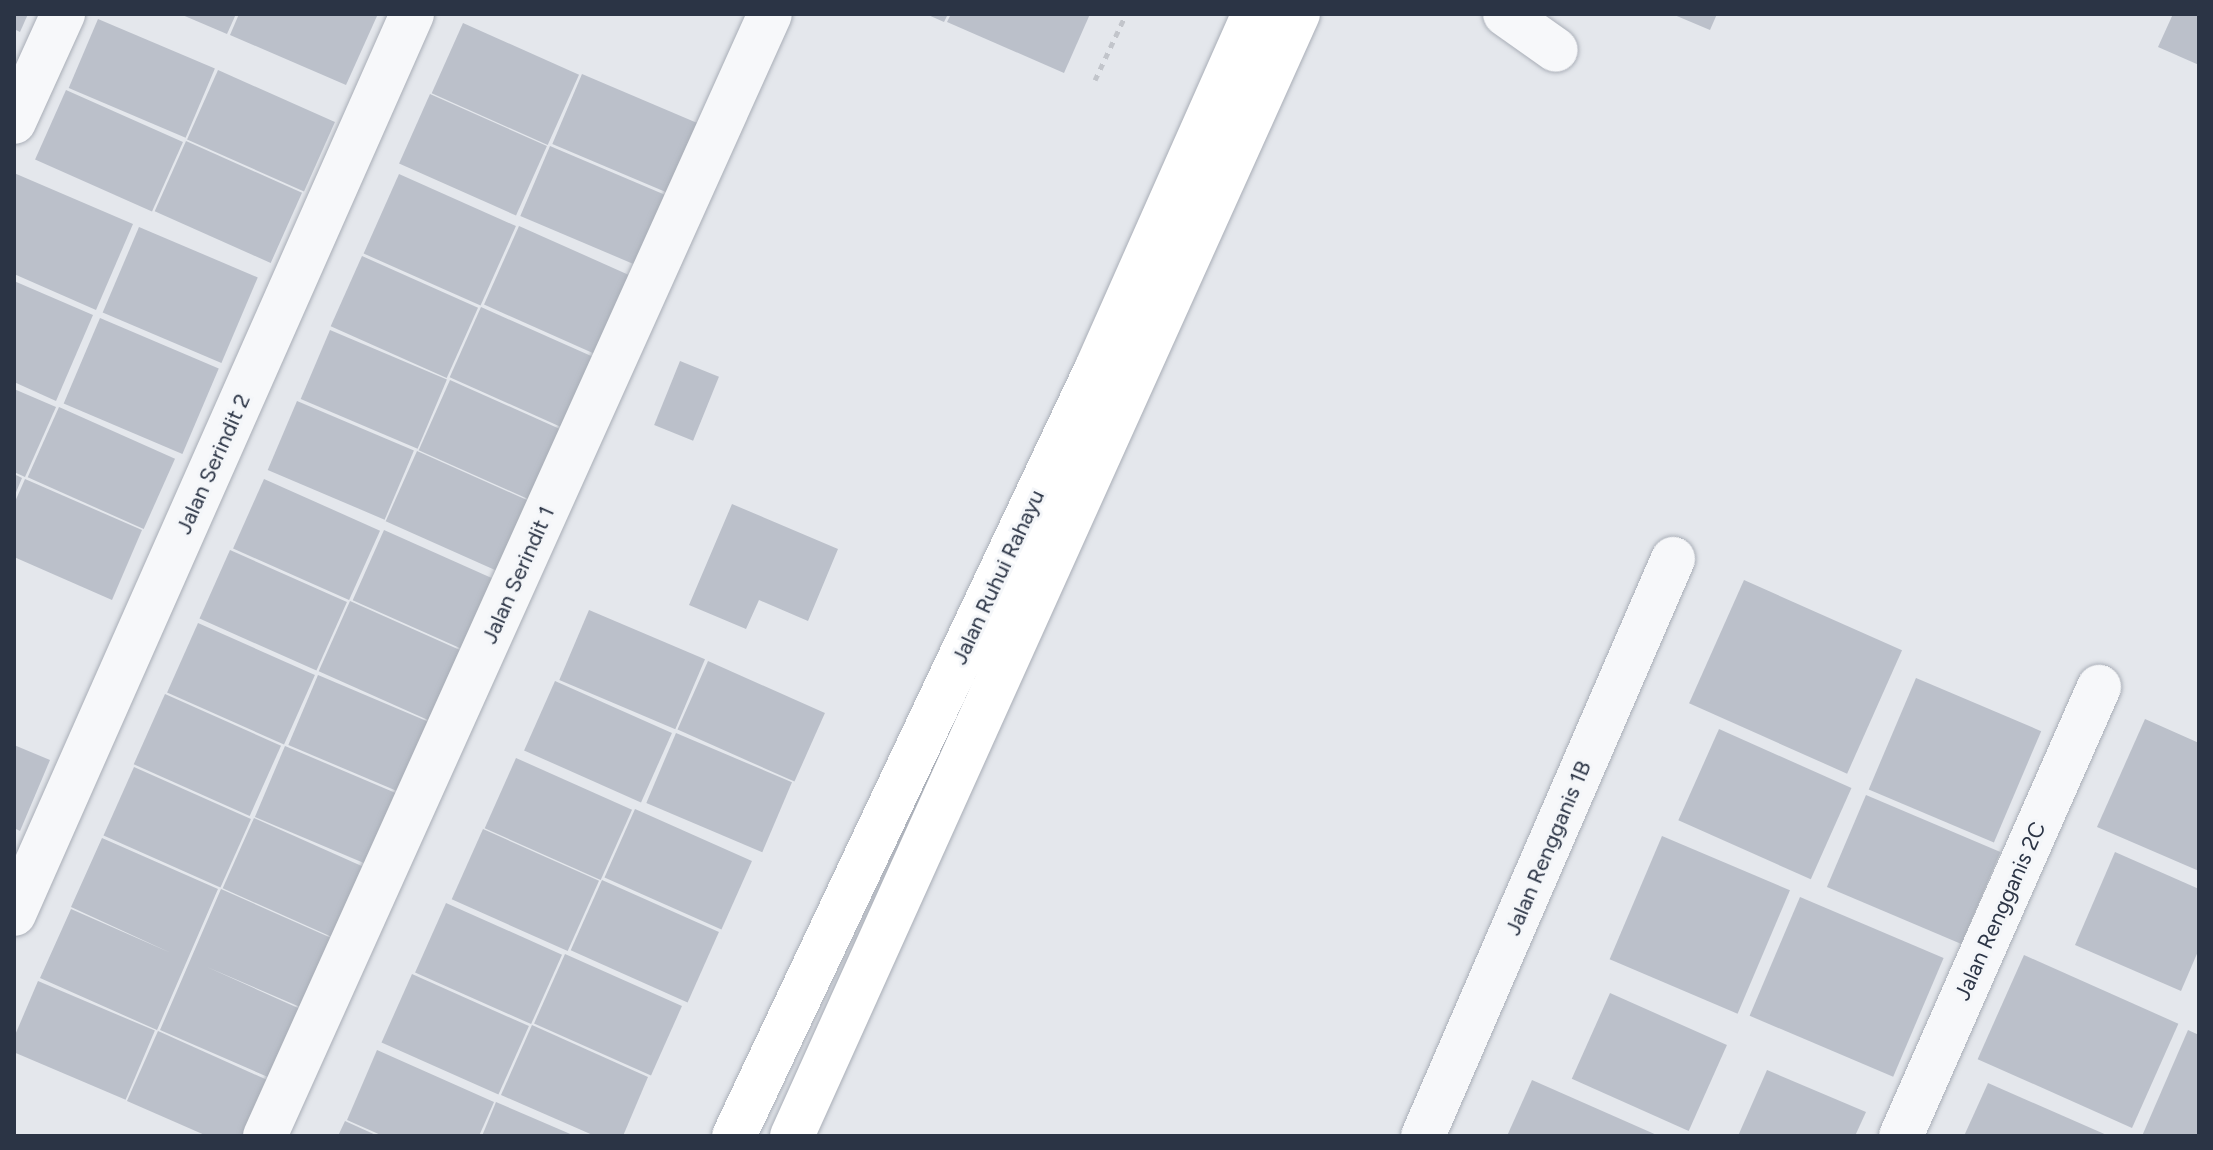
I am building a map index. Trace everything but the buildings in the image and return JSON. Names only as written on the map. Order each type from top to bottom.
[{"type":"main road","name":"Jalan Ruhui Rahayu","points":[[734,1136],[1096,370],[1254,14]]},
{"type":"main road","name":"Jalan Ruhui Rahayu","points":[[792,1136],[1298,14]]},
{"type":"street","points":[[14,122],[63,14]]},
{"type":"street","name":"Jalan Serindit 2","points":[[14,914],[412,14]]},
{"type":"street","name":"Jalan Serindit 1","points":[[265,1136],[770,14]]},
{"type":"street","points":[[1505,14],[1556,50]]},
{"type":"street","name":"Jalan Rengganis 1B","points":[[1423,1136],[1673,559]]},
{"type":"street","name":"Jalan Rengganis 2C","points":[[1901,1136],[2099,687]]},
{"type":"path","points":[[1095,80],[1126,14]]}]
